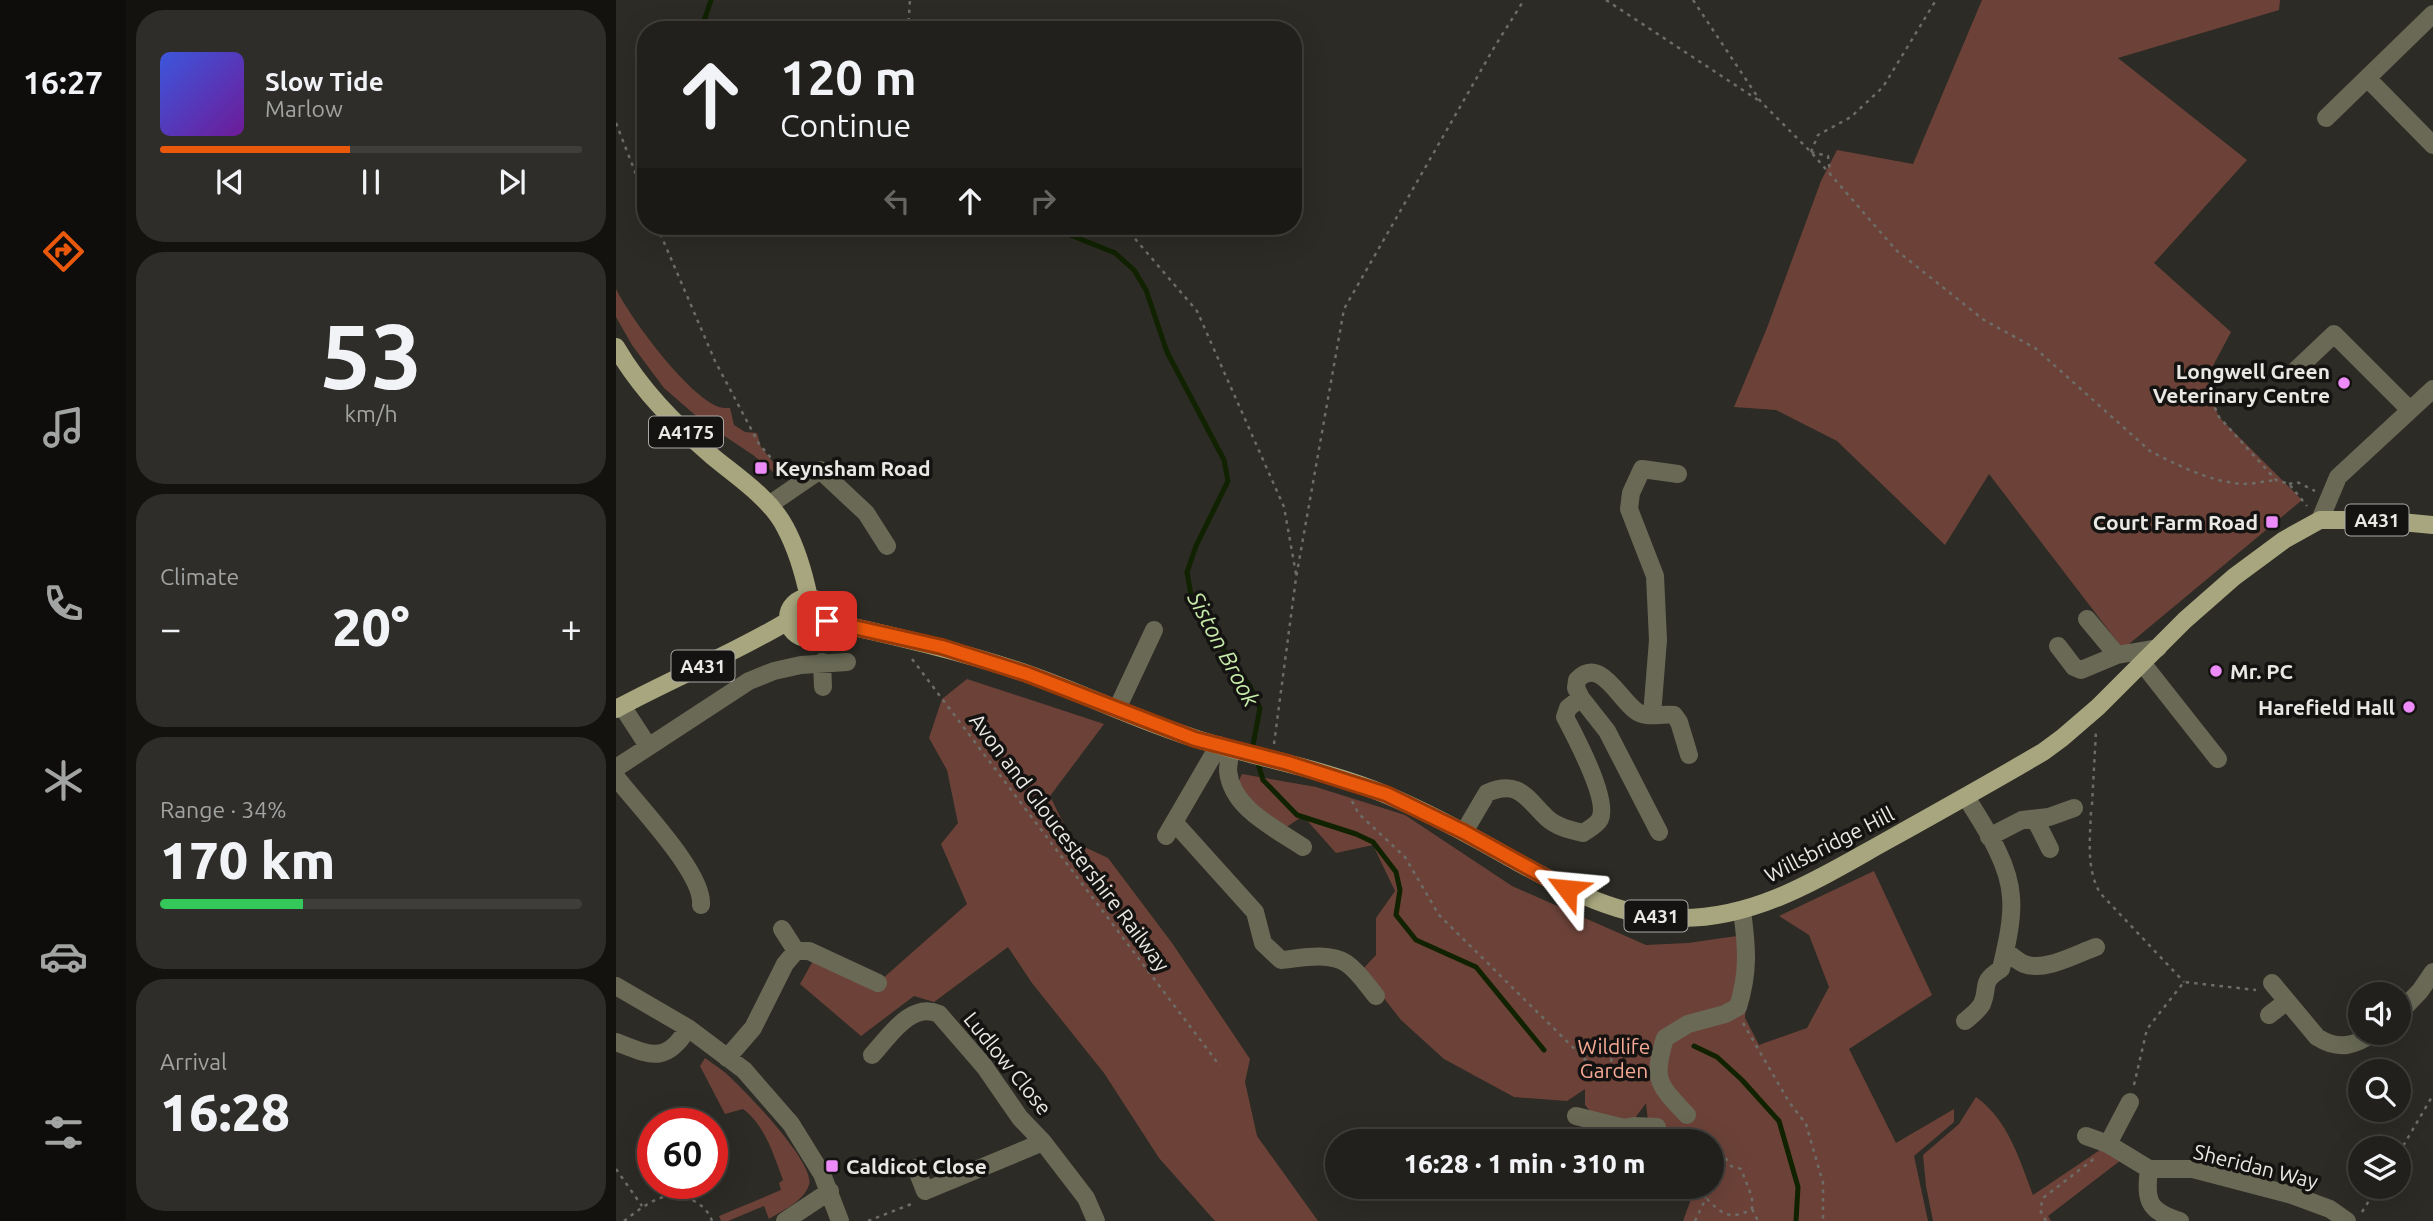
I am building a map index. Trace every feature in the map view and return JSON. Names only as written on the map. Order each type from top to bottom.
[{"type":"main road","name":"A4175","points":[[616,347],[632,374],[656,404],[769,505],[785,525],[799,560],[809,598]]},
{"type":"main road","name":"A431","points":[[2320,520],[2380,520],[2433,525]]},
{"type":"main road","name":"Willsbridge Hill","points":[[1280,761],[1386,794],[1464,832],[1567,889],[1614,908],[1648,916],[1683,918],[1742,911],[1801,888],[1966,797],[2063,738],[2143,664],[2185,620],[2263,553],[2320,520]]},
{"type":"main road","name":"A431","points":[[619,708],[750,644],[788,621],[792,605],[809,598]]},
{"type":"main road","points":[[788,621],[797,635],[810,638],[823,631],[827,621],[823,605],[809,598]]},
{"type":"main road","name":"A431","points":[[827,621],[942,647],[1027,674],[1195,739],[1280,761]]},
{"type":"street","points":[[2326,118],[2433,14]]},
{"type":"street","points":[[2368,79],[2433,145]]},
{"type":"street","points":[[2295,371],[2334,334],[2410,410]]},
{"type":"street","points":[[2320,520],[2338,478],[2433,389]]},
{"type":"street","points":[[1652,715],[1658,640],[1655,576],[1629,509],[1631,493],[1642,469],[1678,474]]},
{"type":"street","points":[[769,505],[820,470],[866,513],[887,546]]},
{"type":"street","points":[[2087,620],[2117,655]]},
{"type":"street","points":[[1117,709],[1154,630]]},
{"type":"street","points":[[2058,646],[2074,667],[2081,670],[2117,655],[2158,648]]},
{"type":"street","points":[[701,905],[701,892],[691,872],[618,779],[648,746],[750,681],[774,671],[822,662],[847,662]]},
{"type":"street","points":[[822,662],[823,687]]},
{"type":"street","points":[[2143,664],[2218,759]]},
{"type":"street","points":[[1659,832],[1607,731],[1581,698],[1576,688],[1577,680],[1587,672],[1595,672],[1636,711],[1644,715],[1674,715],[1679,722],[1689,755]]},
{"type":"street","points":[[1464,832],[1487,793],[1508,787],[1519,790],[1548,819],[1560,827],[1583,832],[1600,820],[1602,807],[1598,792],[1565,717],[1568,708],[1581,698]]},
{"type":"street","points":[[619,708],[648,746]]},
{"type":"street","points":[[1232,749],[1170,829],[1255,912],[1263,943],[1281,960],[1323,957],[1338,959],[1348,964],[1376,996]]},
{"type":"street","points":[[1232,749],[1228,770],[1234,791],[1248,810],[1303,847]]},
{"type":"street","points":[[1965,1021],[1983,1001],[1985,985],[1990,975],[2001,969],[2012,898],[2006,873],[1966,797]]},
{"type":"street","points":[[1989,837],[2022,820],[2049,817],[2074,808]]},
{"type":"street","points":[[2035,819],[2050,849]]},
{"type":"street","points":[[1686,1115],[1658,1079],[1665,1038],[1688,1024],[1725,1014],[1738,1007],[1745,984],[1748,953],[1742,911]]},
{"type":"street","points":[[782,929],[796,951]]},
{"type":"street","points":[[2006,948],[2021,963],[2032,966],[2048,964],[2096,947]]},
{"type":"street","points":[[2006,948],[2025,951]]},
{"type":"street","points":[[727,1058],[753,1028],[785,964],[796,951],[809,951],[878,983]]},
{"type":"street","points":[[2411,1000],[2433,972]]},
{"type":"street","points":[[616,986],[688,1028],[744,1070],[791,1124],[830,1191],[840,1221]]},
{"type":"street","points":[[2269,1015],[2278,991],[2317,1037],[2325,1042],[2348,1044]]},
{"type":"street","name":"Ludlow Close","points":[[872,1055],[908,1017],[919,1010],[931,1010],[939,1014],[984,1066],[1020,1118],[1044,1142],[1079,1188],[1096,1221]]},
{"type":"street","points":[[616,1042],[650,1055],[662,1054],[672,1049],[688,1028]]},
{"type":"street","points":[[2108,1144],[2130,1102]]},
{"type":"street","points":[[1576,1116],[1624,1128],[1657,1127]]},
{"type":"street","points":[[2086,1136],[2108,1144],[2149,1169],[2146,1190],[2148,1198],[2158,1213],[2171,1220]]},
{"type":"street","name":"Ludlow Close","points":[[925,1191],[1044,1142]]},
{"type":"street","points":[[916,1168],[925,1191]]},
{"type":"street","name":"Sheridan Way","points":[[2149,1169],[2193,1169],[2292,1195],[2330,1209],[2347,1221]]},
{"type":"street","points":[[785,1221],[830,1191]]},
{"type":"path","points":[[909,21],[911,0]]},
{"type":"path","points":[[1280,761],[1296,578],[1344,309],[1524,0]]},
{"type":"path","points":[[1606,0],[1760,102],[1811,152],[1896,250],[1984,320],[2035,348],[2150,451],[2172,463],[2218,480],[2246,484],[2276,480],[2289,484],[2297,482],[2329,497]]},
{"type":"path","points":[[1693,0],[1760,102]]},
{"type":"path","points":[[1811,152],[1818,135],[1851,117],[1883,87],[1936,0]]},
{"type":"path","points":[[616,122],[637,177]]},
{"type":"path","points":[[1811,152],[1828,156],[1830,176]]},
{"type":"path","points":[[661,235],[715,361],[759,444],[788,478]]},
{"type":"path","points":[[1132,235],[1197,311],[1284,507],[1296,578]]},
{"type":"path","points":[[2208,392],[2219,417],[2276,480]]},
{"type":"path","points":[[2289,484],[2320,520]]},
{"type":"path","name":"Avon and Gloucestershire Railway","points":[[912,658],[1220,1066]]},
{"type":"path","points":[[2098,707],[2089,846],[2095,883],[2100,893],[2184,982],[2278,991]]},
{"type":"path","points":[[1347,781],[1359,814],[1405,857],[1439,915],[1606,1080],[1611,1073],[1611,1056],[1618,1048]]},
{"type":"path","points":[[2130,1102],[2147,1029],[2184,982]]},
{"type":"path","points":[[1725,1014],[1739,1019],[1746,1026],[1789,1102],[1805,1124],[1823,1183],[1823,1221]]},
{"type":"path","points":[[1611,1073],[1627,1078],[1658,1079]]},
{"type":"path","points":[[2409,1136],[2433,1095]]},
{"type":"path","points":[[1686,1115],[1698,1131],[1710,1136],[1731,1166],[1741,1169],[1758,1221]]},
{"type":"path","points":[[2046,1221],[2040,1210],[2043,1198],[2108,1144]]},
{"type":"path","points":[[616,1169],[642,1207]]},
{"type":"path","points":[[869,1221],[915,1203],[925,1191]]},
{"type":"path","points":[[624,1221],[655,1199]]},
{"type":"path","points":[[691,1199],[710,1214],[712,1221]]},
{"type":"path","points":[[1695,1221],[1706,1199]]},
{"type":"path","points":[[1707,1199],[1720,1212],[1731,1216],[1742,1215],[1752,1209]]},
{"type":"path","points":[[2356,1221],[2370,1199]]},
{"type":"green space","points":[[1982,0],[2280,0],[2279,10],[2118,58],[2247,160],[2154,263],[2231,332],[2209,373],[2208,392],[2219,417],[2302,500],[2123,649],[1989,474],[1945,545],[1837,441],[1776,410],[1734,407],[1767,328],[1821,181],[1837,150],[1913,164]]},
{"type":"green space","points":[[616,289],[647,337],[677,373],[706,400],[720,407],[730,408],[734,425],[745,432],[757,433],[761,447],[785,477],[779,477],[753,455],[702,421],[664,388],[632,345],[616,317]]},
{"type":"green space","points":[[967,679],[1104,724],[1050,796],[1072,841],[1108,858],[1172,943],[1250,1059],[1245,1082],[1257,1136],[1318,1221],[1215,1221],[1159,1158],[1104,1073],[1032,983],[1008,947],[934,1002],[914,996],[861,1036],[800,984],[814,959],[872,988],[967,904],[941,844],[958,823],[947,770],[929,738],[942,699]]},
{"type":"green space","name":"Wildlife Garden","points":[[1242,774],[1316,787],[1405,815],[1512,886],[1646,945],[1750,937],[1745,1018],[1759,1045],[1807,1028],[1829,987],[1809,935],[1779,916],[1874,871],[1932,995],[1849,1049],[1896,1143],[1954,1109],[1954,1122],[1914,1156],[1928,1221],[1683,1221],[1690,1199],[1724,1199],[1724,1129],[1649,1129],[1646,1103],[1633,1121],[1595,1117],[1585,1105],[1585,1089],[1567,1101],[1514,1097],[1444,1059],[1401,1020],[1362,970],[1376,955],[1376,918],[1395,891],[1373,845],[1336,853],[1303,816],[1282,830],[1236,787]]},
{"type":"green space","points":[[705,1058],[728,1075],[792,1146],[808,1175],[809,1185],[802,1196],[769,1219],[764,1206],[728,1221],[721,1221],[719,1216],[781,1190],[779,1183],[783,1180],[768,1142],[757,1123],[743,1109],[728,1113],[728,1108],[722,1108],[700,1066]]},
{"type":"green space","points":[[1976,1097],[1987,1106],[2004,1128],[2033,1195],[2100,1150],[2121,1160],[2048,1216],[2051,1221],[1933,1221],[1923,1155],[1959,1124]]},
{"type":"waterway","name":"Siston Brook","points":[[704,21],[711,0]]},
{"type":"waterway","name":"Siston Brook","points":[[1070,235],[1115,253],[1134,270],[1146,290],[1167,352],[1224,460],[1228,481],[1196,546],[1187,572],[1191,595],[1221,646],[1250,686],[1260,708],[1253,745],[1255,751]]},
{"type":"waterway","name":"Siston Brook","points":[[1257,760],[1263,780],[1297,815],[1373,842],[1396,872],[1400,890],[1396,915],[1416,940],[1476,967],[1544,1050]]},
{"type":"waterway","name":"Siston Brook","points":[[1694,1046],[1717,1057],[1779,1121],[1798,1187],[1796,1221]]},
{"type":"place","name":"Longwell Green Veterinary Centre","points":[[2344,383]]},
{"type":"place","name":"Keynsham Road","points":[[761,468]]},
{"type":"place","name":"Court Farm Road","points":[[2272,522]]},
{"type":"place","name":"Mr. PC","points":[[2216,671]]},
{"type":"place","name":"Harefield Hall","points":[[2409,707]]},
{"type":"place","name":"Caldicot Close","points":[[832,1166]]},
{"type":"route","points":[[827,621],[942,647],[1027,674],[1195,739],[1288,763],[1386,794],[1464,832],[1567,889]]}]
